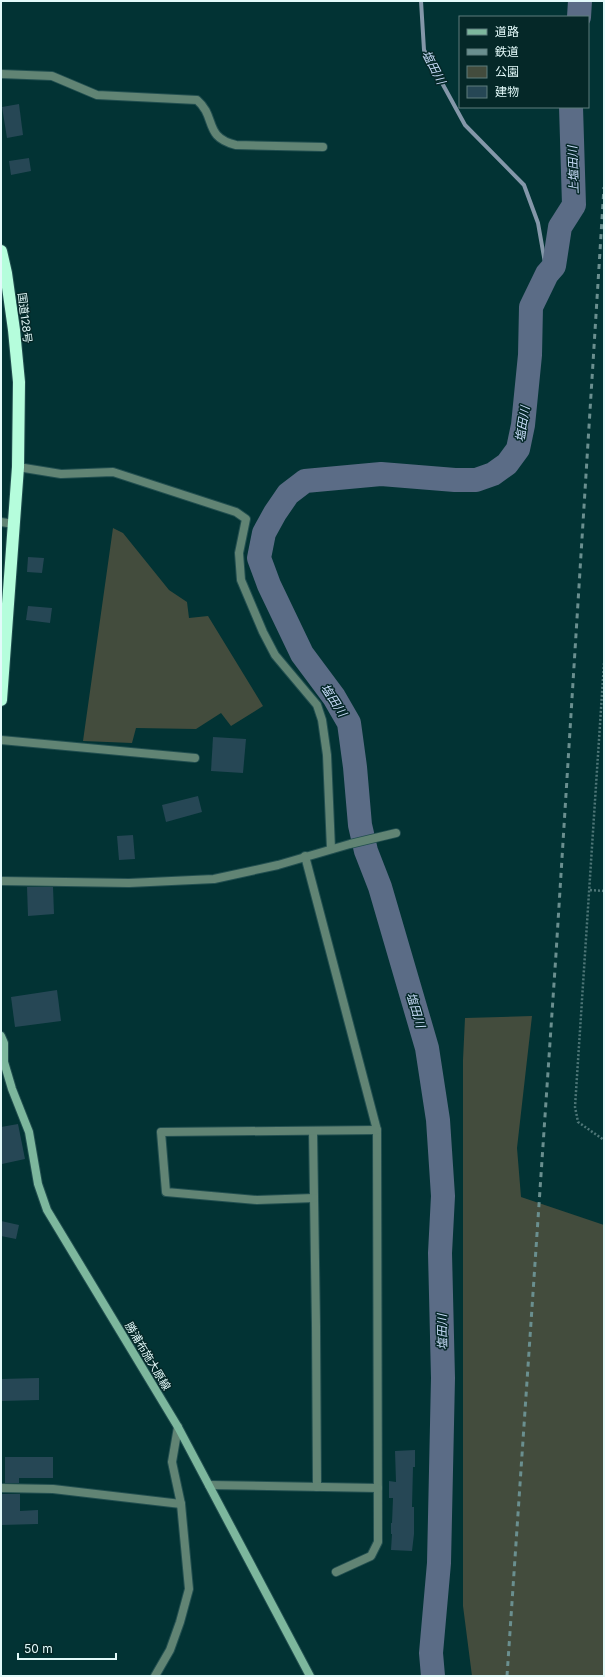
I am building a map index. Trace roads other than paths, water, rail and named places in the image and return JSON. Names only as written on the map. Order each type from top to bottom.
[{"type":"highway","name":"国道128号","points":[[1,251],[10,302],[19,382],[18,467],[1,700]]},
{"type":"main road","name":"勝浦布施大原線","points":[[1,1036],[4,1043],[4,1062],[12,1089],[29,1132],[38,1184],[47,1210],[178,1427],[310,1676]]},
{"type":"street","points":[[1,74],[52,76],[97,95],[197,100],[204,109],[214,132],[222,140],[230,143],[236,145],[323,147]]},
{"type":"street","points":[[18,467],[61,474],[113,472],[236,512],[246,519],[239,553],[241,580],[263,632],[275,655],[317,704],[322,720],[326,755],[331,849]]},
{"type":"street","points":[[1,522],[14,524]]},
{"type":"street","points":[[1,740],[195,758]]},
{"type":"street","points":[[1,881],[129,883],[214,879],[278,865],[305,856],[396,833]]},
{"type":"street","points":[[305,856],[377,1130],[378,1542],[371,1556],[336,1572]]},
{"type":"street","points":[[314,1198],[257,1200],[166,1192],[161,1132],[377,1130]]},
{"type":"street","points":[[313,1131],[317,1487]]},
{"type":"street","points":[[156,1676],[170,1650],[189,1589],[181,1504],[172,1462],[178,1427]]},
{"type":"street","points":[[209,1485],[378,1488]]},
{"type":"street","points":[[1,1488],[53,1489],[181,1504]]},
{"type":"waterway","name":"塩田川","points":[[421,1],[424,50],[465,125],[524,185],[538,223],[547,274]]},
{"type":"waterway","name":"上塩田川","points":[[579,16],[580,1]]},
{"type":"waterway","name":"塩田川","points":[[433,1676],[431,1653],[439,1563],[443,1378],[440,1253],[443,1196],[438,1120],[427,1048],[380,887],[366,851],[360,825],[355,767],[349,723],[334,697],[302,654],[269,585],[259,558],[264,533],[275,513],[288,494],[305,481],[381,474],[455,480],[476,480],[493,474],[507,464],[518,449],[523,425],[530,355],[531,307],[547,274],[554,266],[560,227],[574,205],[571,108]]},
{"type":"railway","points":[[507,1676],[556,954],[604,187]]}]
